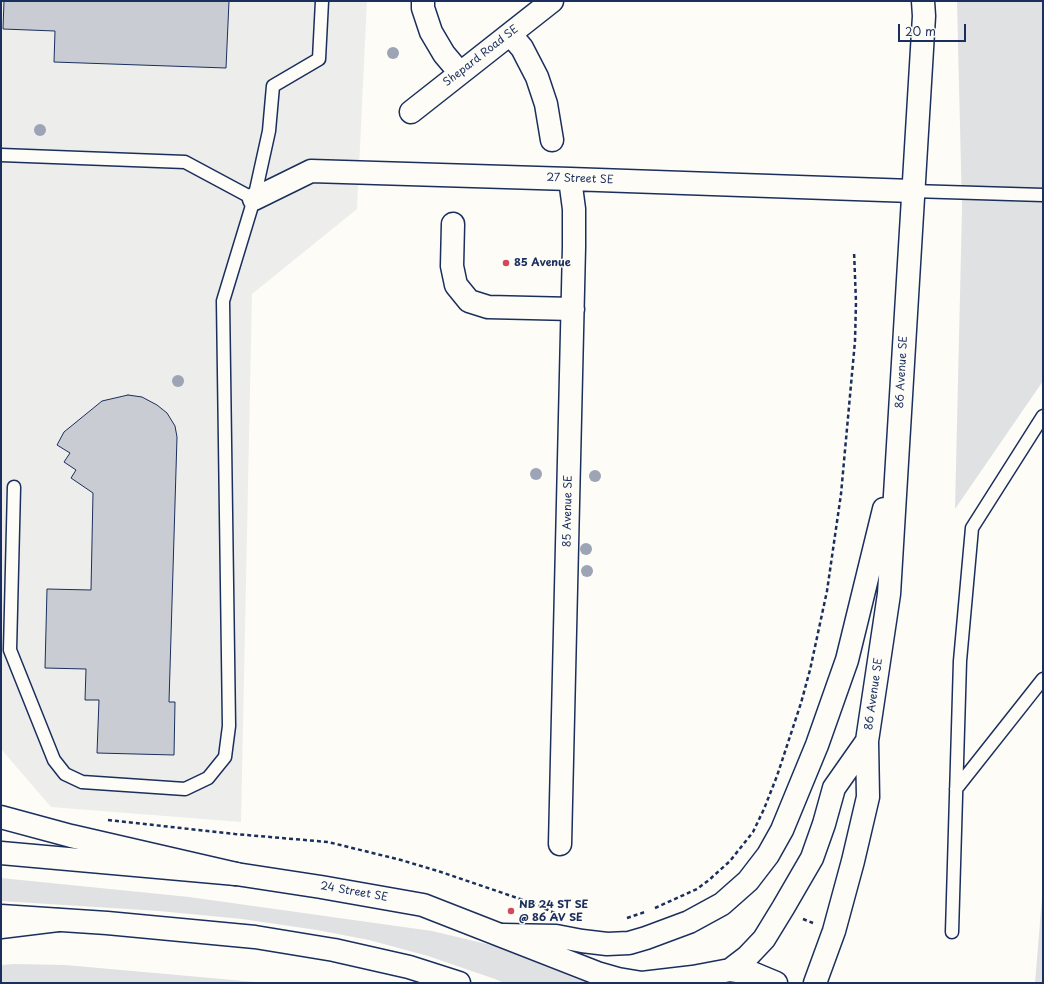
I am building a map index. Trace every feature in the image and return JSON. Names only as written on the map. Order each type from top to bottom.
[{"type":"main road","points":[[423,1],[423,8],[431,32],[444,54],[460,73]]},
{"type":"main road","name":"Shepard Road SE","points":[[411,112],[552,1]]},
{"type":"main road","name":"86 Avenue SE","points":[[815,983],[834,931],[853,861],[868,797],[868,741],[889,594],[912,192],[924,16],[923,1]]},
{"type":"main road","points":[[510,34],[522,48],[538,77],[546,104],[552,140]]},
{"type":"main road","name":"27 Street SE","points":[[254,199],[311,171],[912,192]]},
{"type":"main road","name":"85 Avenue SE","points":[[560,844],[573,309],[574,209],[570,179]]},
{"type":"main road","points":[[453,224],[452,266],[456,285],[470,301],[488,307],[573,309]]},
{"type":"main road","points":[[503,935],[556,936],[607,944],[629,942],[646,938],[688,922],[722,904],[748,880],[768,855],[782,830],[817,745],[847,660],[897,453]]},
{"type":"main road","name":"86 Avenue SE","points":[[730,970],[747,957],[764,939],[812,858],[824,824],[834,788],[868,741]]},
{"type":"main road","points":[[1,817],[71,836],[236,874]]},
{"type":"main road","name":"24 Street SE","points":[[1,853],[236,874],[423,904],[597,973],[618,979],[642,983],[689,980],[730,970]]},
{"type":"main road","points":[[1,916],[255,937],[334,950],[410,967],[459,983]]},
{"type":"main road","points":[[1,927],[58,920]]},
{"type":"main road","points":[[730,970],[752,973],[776,983]]},
{"type":"lane","points":[[14,487],[10,650],[54,760],[64,774],[82,782],[185,789],[208,778],[224,757],[229,726],[223,302],[254,199],[269,132],[273,86],[319,59],[322,1]]},
{"type":"lane","points":[[1,154],[186,162],[254,199]]},
{"type":"lane","points":[[912,192],[1043,195]]},
{"type":"lane","points":[[952,932],[960,661],[972,528],[1043,416]]},
{"type":"lane","points":[[956,789],[1043,679]]},
{"type":"path","points":[[802,918],[816,924]]},
{"type":"shaded area","points":[[1,1],[367,1],[357,209],[252,294],[241,822],[51,807],[1,749]]},
{"type":"shaded area","points":[[957,1],[1043,1],[1043,381],[955,509],[962,209]]},
{"type":"shaded area","points":[[1,878],[189,897],[432,931],[495,946],[585,980],[586,983],[504,983],[428,956],[369,940],[317,930],[242,919],[159,911],[1,901]]},
{"type":"shaded area","points":[[1043,886],[1043,983],[1035,983]]},
{"type":"shaded area","points":[[1,965],[65,965],[267,983],[1,983]]},
{"type":"building","points":[[4,1],[229,1],[226,68],[54,62],[55,31],[3,29]]},
{"type":"building","points":[[128,395],[142,397],[157,405],[167,413],[175,426],[177,437],[169,702],[175,702],[174,755],[97,753],[99,700],[85,700],[86,669],[45,668],[47,589],[91,590],[93,493],[71,478],[76,470],[64,462],[70,453],[57,445],[64,432],[102,401]]},
{"type":"place","name":"85 Avenue","points":[[506,263]]},
{"type":"place","name":"NB 24 ST SE @ 86 AV SE","points":[[511,911]]}]
